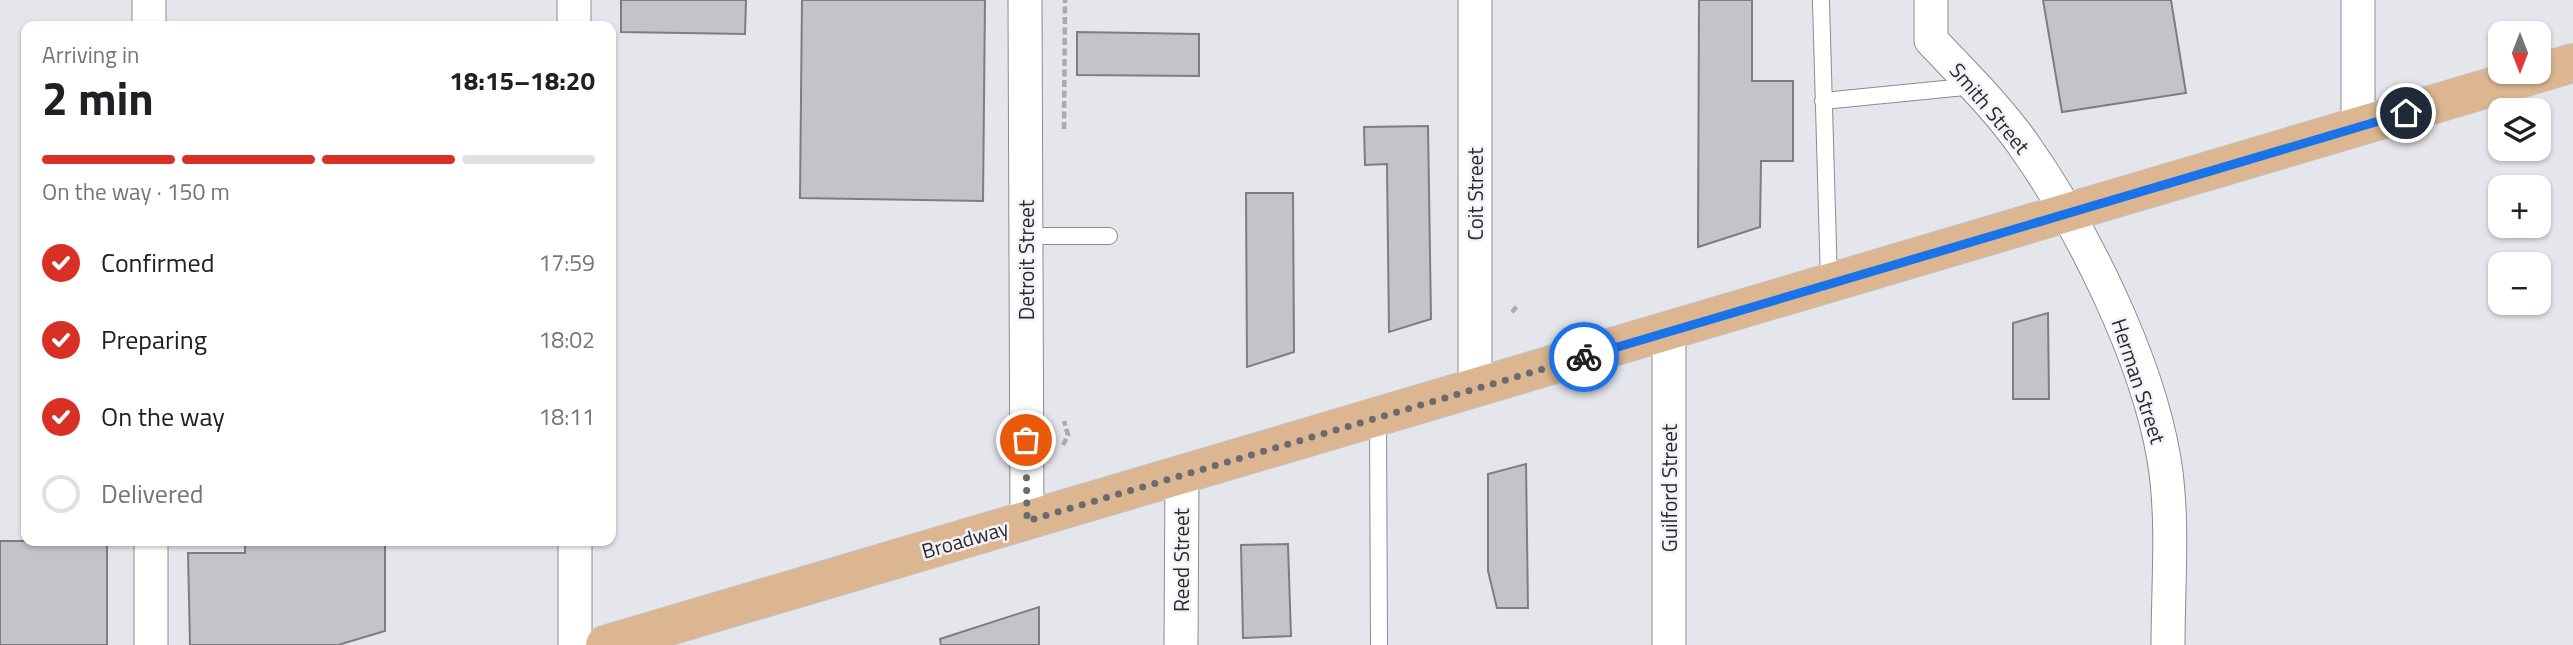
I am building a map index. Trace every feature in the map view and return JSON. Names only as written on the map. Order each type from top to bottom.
[{"type":"main road","name":"Broadway","points":[[605,645],[651,638],[1027,521],[2573,63]]},
{"type":"street","points":[[149,0],[149,21]]},
{"type":"street","points":[[574,0],[574,21]]},
{"type":"street","name":"Detroit Street","points":[[1025,0],[1027,521]]},
{"type":"street","name":"Coit Street","points":[[1475,0],[1475,389]]},
{"type":"street","name":"Smith Street","points":[[1931,0],[1931,40],[1975,86],[2023,144],[2065,214]]},
{"type":"street","points":[[2358,0],[2358,127]]},
{"type":"street","name":"Herman Street","points":[[2065,214],[2106,286],[2156,422],[2167,493],[2168,645]]},
{"type":"street","name":"Guilford Street","points":[[1669,332],[1669,645]]},
{"type":"street","name":"Reed Street","points":[[1181,645],[1182,475]]},
{"type":"street","points":[[151,546],[151,645]]},
{"type":"street","points":[[575,546],[575,645]]},
{"type":"lane","points":[[1821,2],[1829,284]]},
{"type":"lane","points":[[1824,101],[1975,86]]},
{"type":"lane","points":[[1026,236],[1109,236]]},
{"type":"lane","points":[[1378,418],[1379,645]]},
{"type":"path","points":[[1512,312],[1518,304]]},
{"type":"path","points":[[1063,445],[1068,435]]},
{"type":"building","points":[[621,0],[746,0],[745,34],[621,32]]},
{"type":"building","points":[[802,0],[985,0],[983,201],[800,198]]},
{"type":"building","points":[[1699,0],[1752,0],[1752,81],[1793,81],[1793,161],[1761,161],[1760,227],[1698,247]]},
{"type":"building","points":[[2043,0],[2171,0],[2186,93],[2062,112]]},
{"type":"building","points":[[1077,32],[1199,34],[1199,76],[1077,75]]},
{"type":"building","points":[[1428,126],[1431,319],[1389,332],[1387,164],[1365,165],[1364,127]]},
{"type":"building","points":[[1246,193],[1293,193],[1294,352],[1247,367]]},
{"type":"building","points":[[2048,313],[2049,399],[2013,399],[2013,323]]},
{"type":"building","points":[[1526,464],[1528,608],[1497,608],[1488,571],[1488,474]]},
{"type":"building","points":[[0,541],[21,541],[21,546],[107,546],[107,645],[0,645]]},
{"type":"building","points":[[1288,544],[1291,636],[1243,638],[1241,545]]},
{"type":"building","points":[[245,546],[385,546],[385,631],[338,645],[190,645],[188,553],[245,553]]},
{"type":"building","points":[[1039,607],[1039,645],[941,645],[940,639]]},
{"type":"way so far","points":[[1026,440],[1027,521],[1584,357]]},
{"type":"route","points":[[1584,357],[2406,113]]}]
